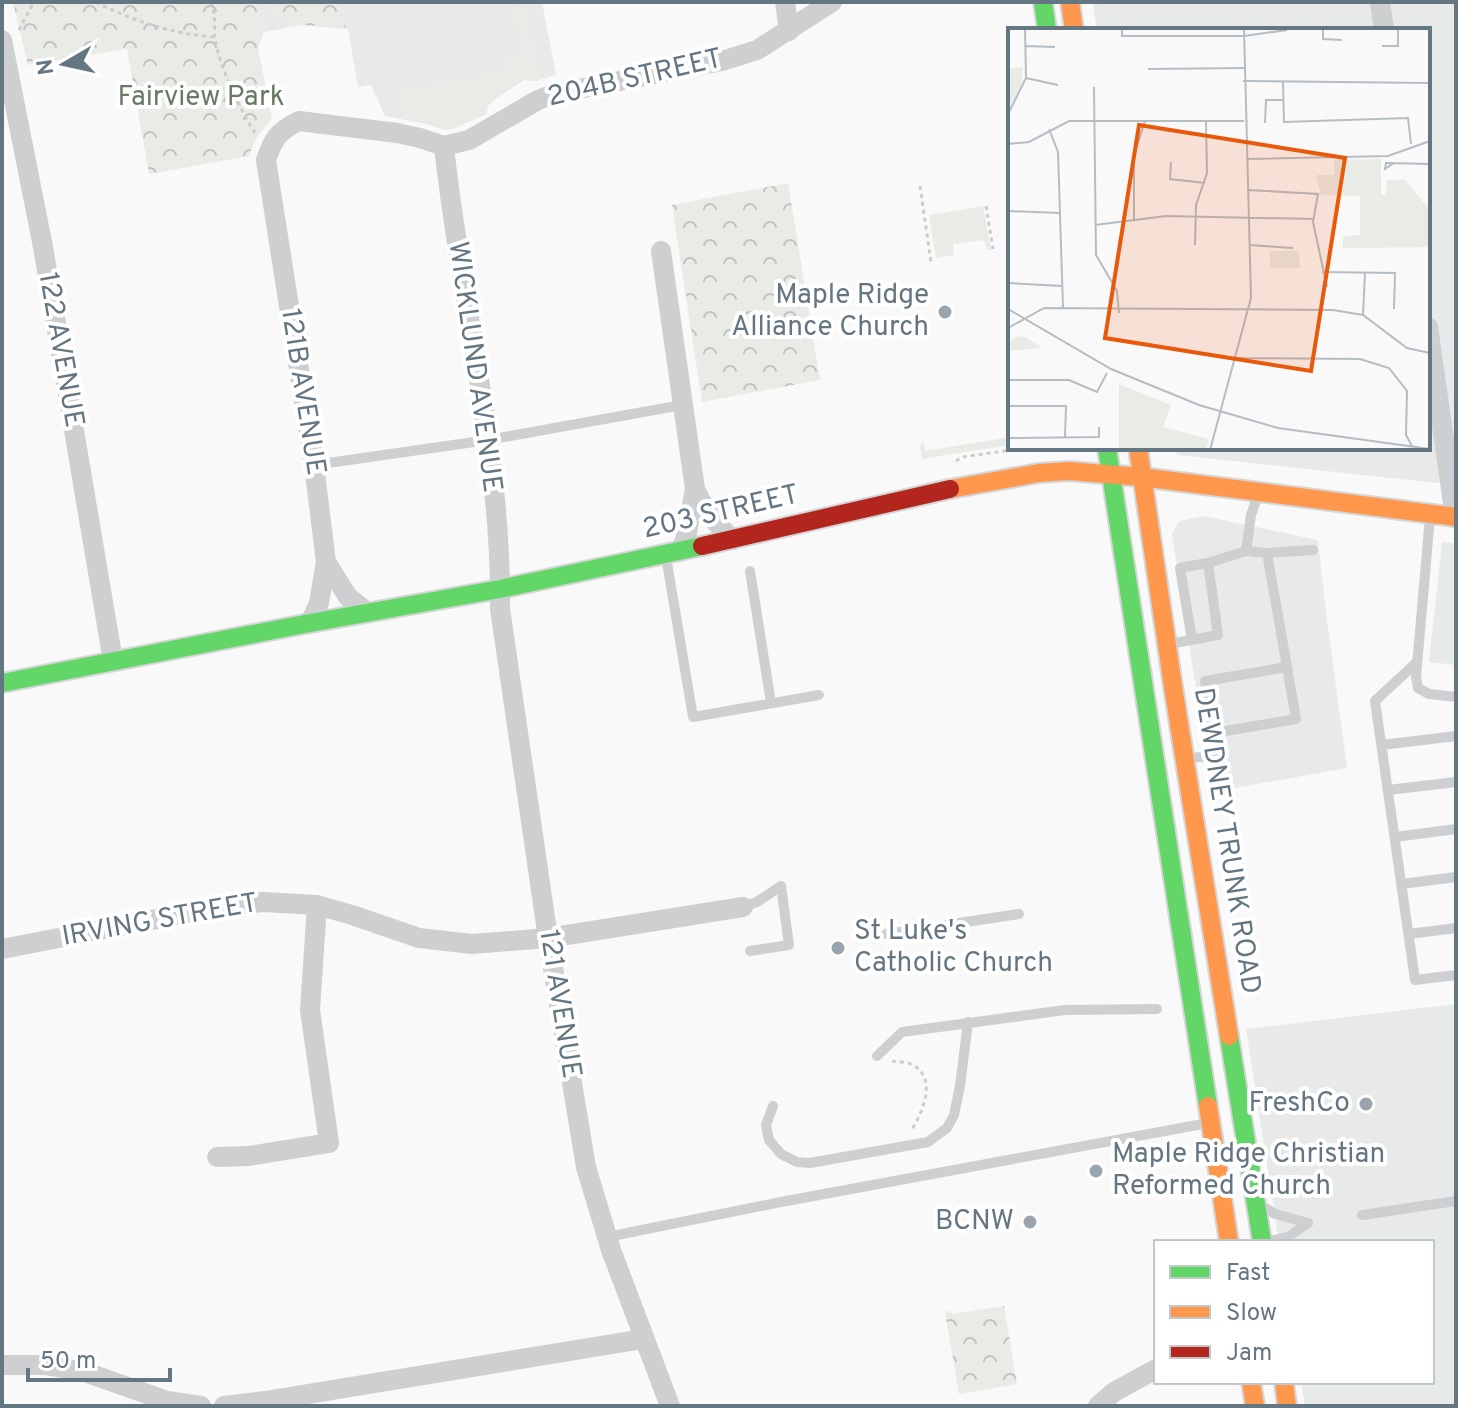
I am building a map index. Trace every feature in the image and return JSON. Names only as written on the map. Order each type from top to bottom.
[{"type":"main road","points":[[1043,2],[1047,28]]},
{"type":"main road","points":[[1071,2],[1074,28]]},
{"type":"main road","name":"DEWDNEY TRUNK ROAD","points":[[1107,450],[1229,1240]]},
{"type":"main road","name":"DEWDNEY TRUNK ROAD","points":[[1138,450],[1212,965],[1264,1240]]},
{"type":"main road","name":"203 STREET","points":[[2,683],[500,589],[732,540],[948,489],[1039,473],[1069,471],[1141,477],[1456,517]]},
{"type":"main road","points":[[1251,1384],[1255,1406]]},
{"type":"main road","points":[[1284,1384],[1287,1406]]},
{"type":"street","points":[[785,2],[789,31]]},
{"type":"street","name":"204B STREET","points":[[444,146],[469,140],[553,94],[722,61],[757,50],[832,2]]},
{"type":"street","points":[[1380,2],[1384,28]]},
{"type":"street","name":"122 AVENUE","points":[[9,36],[113,661]]},
{"type":"street","name":"121B AVENUE","points":[[310,623],[319,603],[326,562],[314,465],[266,160],[272,141],[285,128],[299,121],[397,133],[444,146]]},
{"type":"street","name":"WICKLUND AVENUE","points":[[444,146],[448,194],[488,440],[501,570],[500,589]]},
{"type":"street","points":[[661,251],[695,489],[706,511],[732,540]]},
{"type":"street","points":[[1430,341],[1456,517]]},
{"type":"street","points":[[673,553],[687,533],[695,489]]},
{"type":"street","points":[[326,562],[348,597],[367,612]]},
{"type":"street","name":"121 AVENUE","points":[[500,589],[500,609],[548,938],[586,1167],[607,1237],[670,1406]]},
{"type":"street","name":"IRVING STREET","points":[[2,949],[247,903],[317,905],[400,933],[440,942],[485,944],[548,938],[743,907]]},
{"type":"street","points":[[217,1157],[249,1156],[329,1143],[310,1010],[317,905]]},
{"type":"street","points":[[224,1406],[643,1339]]},
{"type":"street","points":[[2,1365],[45,1365],[85,1372],[167,1401],[201,1406]]},
{"type":"street","points":[[1098,1406],[1114,1392],[1154,1370]]},
{"type":"lane","points":[[314,465],[488,440],[682,405]]},
{"type":"lane","points":[[1246,551],[1251,515],[1259,493]]},
{"type":"lane","points":[[1430,515],[1416,677],[1418,688],[1429,694],[1456,697]]},
{"type":"lane","points":[[1155,573],[1208,563],[1246,551],[1313,550]]},
{"type":"lane","points":[[673,553],[693,717],[819,695]]},
{"type":"lane","points":[[1214,733],[1296,719],[1267,553]]},
{"type":"lane","points":[[1167,644],[1218,635],[1208,563]]},
{"type":"lane","points":[[1180,568],[1192,640]]},
{"type":"lane","points":[[750,571],[771,703]]},
{"type":"lane","points":[[1417,662],[1375,701],[1415,980],[1456,975]]},
{"type":"lane","points":[[1184,759],[1217,756],[1205,681],[1287,667]]},
{"type":"lane","points":[[1382,745],[1456,736]]},
{"type":"lane","points":[[1388,790],[1456,782]]},
{"type":"lane","points":[[1163,817],[1180,847]]},
{"type":"lane","points":[[1395,837],[1456,829]]},
{"type":"lane","points":[[1402,884],[1456,877]]},
{"type":"lane","points":[[743,907],[781,886],[789,945],[750,951]]},
{"type":"lane","points":[[886,934],[1019,914]]},
{"type":"lane","points":[[1409,934],[1456,928]]},
{"type":"lane","points":[[877,1056],[902,1032],[1065,1010],[1157,1009]]},
{"type":"lane","points":[[773,1106],[766,1125],[769,1140],[781,1154],[797,1162],[810,1163],[928,1142],[947,1128],[954,1115],[968,1022]]},
{"type":"lane","points":[[1201,1063],[1217,1090]]},
{"type":"lane","points":[[607,1237],[1210,1122]]},
{"type":"lane","points":[[1255,1200],[1275,1214],[1308,1223],[1288,1237],[1274,1240]]},
{"type":"lane","points":[[1362,1215],[1456,1201]]},
{"type":"path","points":[[9,36],[21,29],[34,2]]},
{"type":"path","points":[[96,2],[159,27],[190,36],[214,37]]},
{"type":"path","points":[[211,2],[215,14],[214,37],[220,59],[257,137]]},
{"type":"path","points":[[920,186],[931,262]]},
{"type":"path","points":[[986,206],[993,249]]},
{"type":"path","points":[[962,457],[1012,450]]},
{"type":"path","points":[[877,1056],[909,1063],[918,1067],[923,1075],[926,1089],[924,1103],[900,1147]]},
{"type":"shaded area","points":[[259,2],[542,2],[556,75],[536,81],[524,80],[496,98],[488,106],[486,114],[455,128],[445,130],[385,116],[371,85],[358,87],[348,29],[301,25],[264,32]]},
{"type":"shaded area","points":[[1111,2],[1456,2],[1456,485],[1178,455],[1174,450],[1430,450],[1430,28],[1097,28],[1093,5]]},
{"type":"shaded area","points":[[1204,516],[1318,540],[1347,768],[1212,792],[1172,534],[1179,521]]},
{"type":"shaded area","points":[[1442,542],[1456,544],[1456,665],[1429,662]]},
{"type":"shaded area","name":"FreshCo","points":[[1456,1004],[1456,1406],[1305,1406],[1301,1384],[1434,1384],[1434,1240],[1279,1240],[1246,1029]]},
{"type":"green space","name":"Fairview Park","points":[[13,2],[259,2],[264,32],[258,48],[272,118],[255,140],[249,156],[149,174],[127,49],[28,65]]},
{"type":"green space","points":[[343,2],[346,27],[287,26],[285,17],[274,19],[272,5]]},
{"type":"green space","points":[[510,2],[516,2],[529,27],[535,55],[532,58],[536,61],[539,79],[524,80],[496,98],[488,106],[486,114],[455,128],[445,130],[407,120],[400,107],[402,102],[398,100],[396,89],[399,86],[406,90],[506,72],[504,58],[525,54]]},
{"type":"green space","points":[[788,183],[820,380],[702,402],[672,205]]},
{"type":"green space","points":[[983,206],[991,250],[987,250],[984,240],[953,244],[954,255],[936,258],[929,215]]},
{"type":"green space","points":[[1008,437],[1008,445],[922,459],[920,444],[924,443],[925,451]]},
{"type":"green space","points":[[1004,1306],[1017,1384],[959,1394],[945,1312],[953,1314]]},
{"type":"traffic: fast","points":[[1043,2],[1047,28]]},
{"type":"traffic: fast","points":[[1107,450],[1208,1106]]},
{"type":"traffic: fast","points":[[2,683],[500,589],[702,546]]},
{"type":"traffic: fast","points":[[1229,1036],[1262,1240]]},
{"type":"traffic: slow","points":[[1070,2],[1074,28]]},
{"type":"traffic: slow","points":[[1138,450],[1229,1036]]},
{"type":"traffic: slow","points":[[950,489],[1039,473],[1069,471],[1141,477],[1456,517]]},
{"type":"traffic: slow","points":[[1208,1106],[1229,1240]]},
{"type":"traffic: slow","points":[[1251,1384],[1255,1406]]},
{"type":"traffic: slow","points":[[1284,1384],[1287,1406]]},
{"type":"traffic: jam","points":[[702,546],[950,489]]},
{"type":"place","name":"Maple Ridge Alliance Church","points":[[945,312]]},
{"type":"place","name":"St Luke's Catholic Church","points":[[838,948]]},
{"type":"place","name":"FreshCo","points":[[1366,1104]]},
{"type":"place","name":"Maple Ridge Christian Reformed Church","points":[[1096,1171]]},
{"type":"place","name":"BCNW","points":[[1030,1222]]}]
